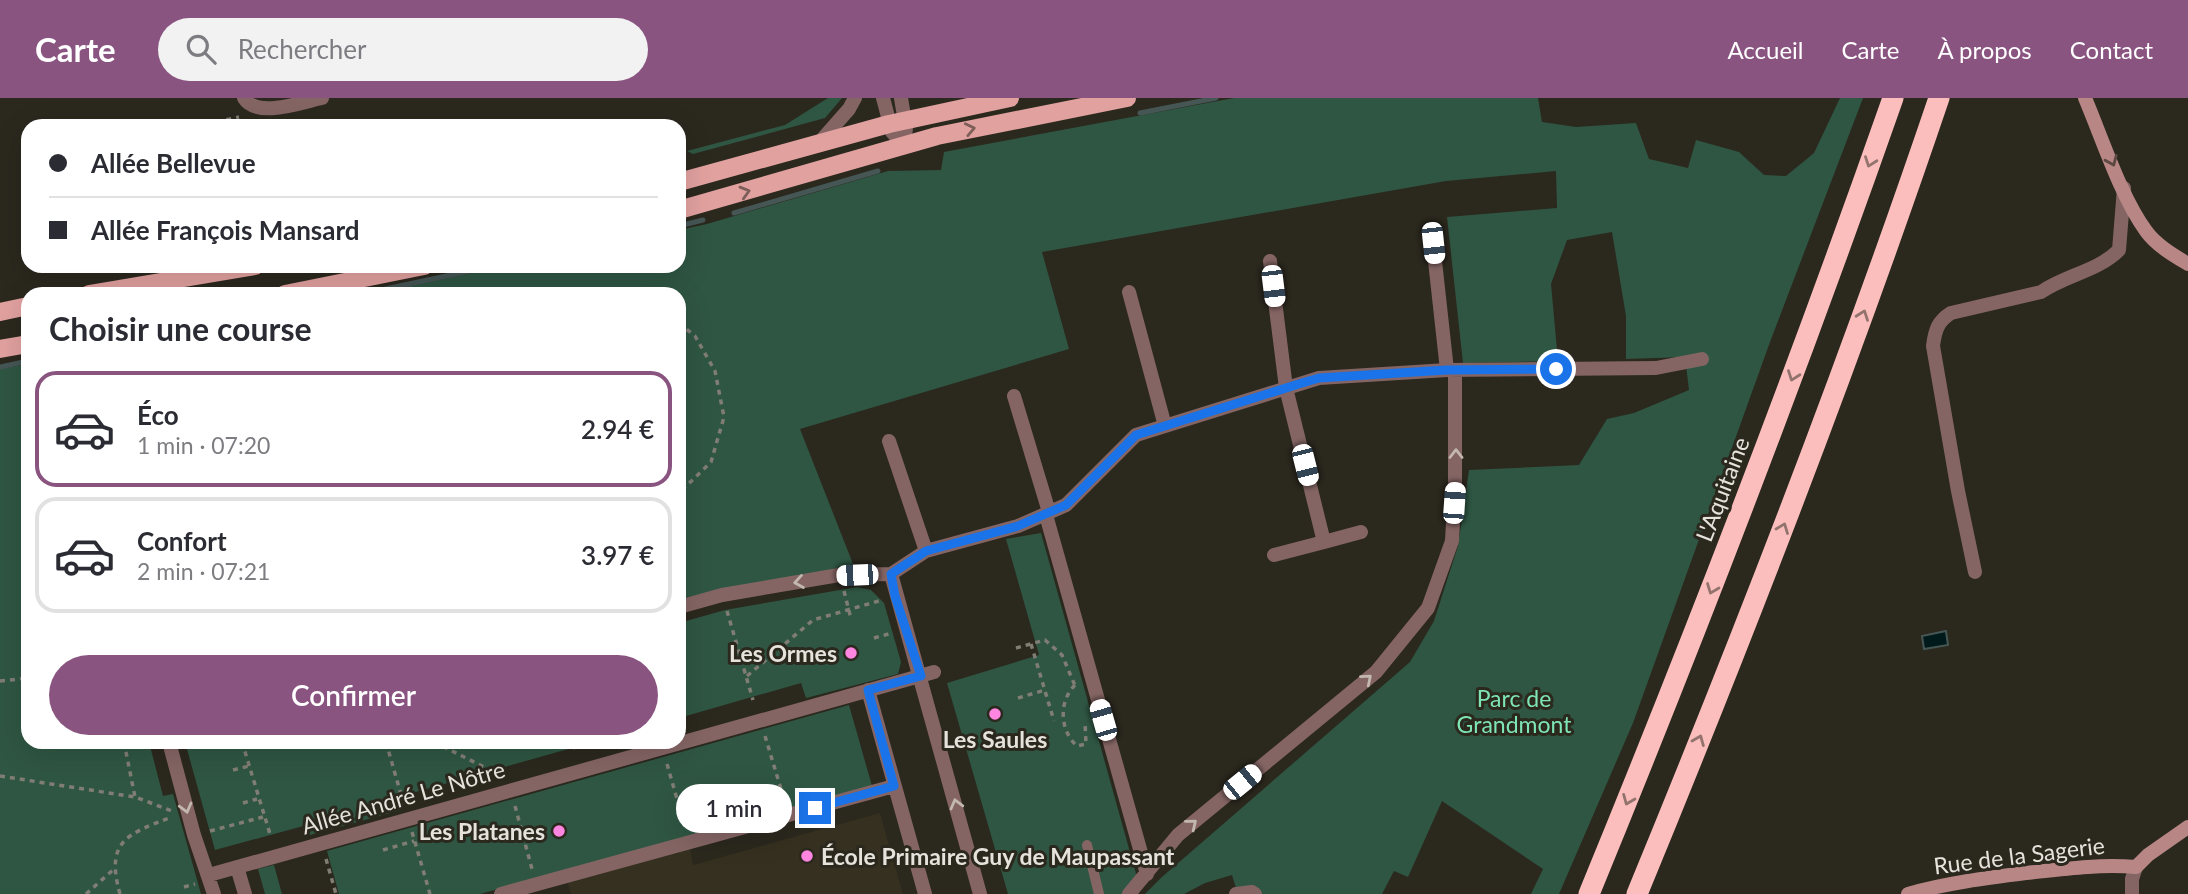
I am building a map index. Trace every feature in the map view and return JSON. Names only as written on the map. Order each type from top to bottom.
[{"type":"highway","name":"L'Aquitaine","points":[[1589,894],[1755,477],[1893,98]]},
{"type":"highway","points":[[1637,894],[1796,493],[1940,98]]},
{"type":"main road","points":[[686,177],[897,122],[1010,98]]},
{"type":"main road","points":[[686,208],[948,134],[1127,98]]},
{"type":"main road","points":[[130,287],[214,273]]},
{"type":"main road","points":[[320,287],[389,273]]},
{"type":"main road","points":[[0,312],[21,308]]},
{"type":"main road","points":[[0,349],[21,345]]},
{"type":"street","points":[[250,102],[266,110],[322,98]]},
{"type":"street","points":[[819,144],[855,98]]},
{"type":"street","points":[[883,98],[897,122],[904,145]]},
{"type":"street","points":[[897,122],[901,98]]},
{"type":"street","points":[[2085,98],[2124,188],[2147,232],[2162,247],[2188,264]]},
{"type":"street","points":[[1975,572],[1933,346],[1937,327],[1941,319],[1951,313],[2041,292],[2053,284],[2105,263],[2119,250],[2124,188]]},
{"type":"street","points":[[1129,894],[1178,835],[1376,672],[1428,608],[1452,541],[1455,485],[1451,370],[1433,243]]},
{"type":"street","points":[[1270,261],[1286,388],[1324,542]]},
{"type":"street","points":[[1129,292],[1165,426]]},
{"type":"street","points":[[686,605],[722,595],[839,576],[891,574],[926,551],[1018,526],[1066,505],[1136,435],[1319,378],[1451,370],[1656,368],[1702,359]]},
{"type":"street","points":[[1014,396],[1147,874]]},
{"type":"street","points":[[889,441],[926,551]]},
{"type":"street","points":[[1274,555],[1361,532]]},
{"type":"street","points":[[891,574],[895,596],[927,674],[980,894]]},
{"type":"street","name":"Allée André Le Nôtre","points":[[686,741],[927,674]]},
{"type":"street","points":[[868,690],[925,894]]},
{"type":"street","points":[[171,749],[194,835],[214,894]]},
{"type":"street","name":"Allée André Le Nôtre","points":[[209,875],[659,749]]},
{"type":"street","points":[[501,894],[894,786]]},
{"type":"street","points":[[2132,894],[2132,879],[2136,867],[2148,855],[2188,827]]},
{"type":"street","name":"Rue de la Sagerie","points":[[1908,894],[1947,884],[1998,876],[2100,865],[2136,867]]},
{"type":"street","points":[[237,867],[245,894]]},
{"type":"street","points":[[1236,894],[1255,894]]},
{"type":"lane","points":[[1087,845],[1099,894]]},
{"type":"path","points":[[230,119],[240,117],[250,102]]},
{"type":"path","points":[[686,329],[695,336],[715,372],[724,417],[711,462],[686,486]]},
{"type":"path","points":[[839,576],[851,619]]},
{"type":"path","points":[[722,595],[753,699]]},
{"type":"path","points":[[747,676],[813,621],[895,596]]},
{"type":"path","points":[[1016,648],[1045,640],[1062,655],[1078,696]]},
{"type":"path","points":[[1031,644],[1054,721]]},
{"type":"path","points":[[0,681],[21,679]]},
{"type":"path","points":[[1075,685],[1066,694],[1063,719],[1067,737],[1077,746],[1086,744],[1087,729],[1084,718]]},
{"type":"path","points":[[1018,698],[1045,690]]},
{"type":"path","points":[[761,720],[788,815]]},
{"type":"path","points":[[125,749],[135,797]]},
{"type":"path","points":[[244,749],[270,834]]},
{"type":"path","points":[[448,749],[496,773]]},
{"type":"path","points":[[663,749],[689,843]]},
{"type":"path","points":[[233,770],[249,766]]},
{"type":"path","points":[[0,776],[135,797],[181,814],[132,834],[116,853],[114,869],[120,894]]},
{"type":"path","points":[[511,790],[536,884]]},
{"type":"path","points":[[243,803],[258,799]]},
{"type":"path","points":[[194,835],[264,817]]},
{"type":"path","points":[[383,850],[414,841]]},
{"type":"path","points":[[322,843],[336,894]]},
{"type":"path","points":[[86,894],[114,869]]},
{"type":"shaded area","name":"École Primaire Guy de Maupassant","points":[[880,813],[903,894],[571,894],[567,880],[690,848],[693,865]]},
{"type":"green space","points":[[828,98],[842,98],[825,118],[693,154],[687,151],[785,125]]},
{"type":"green space","name":"Parc de Grandmont","points":[[1234,98],[1538,98],[1542,122],[1576,127],[1636,123],[1649,159],[1688,168],[1696,140],[1739,152],[1764,175],[1786,176],[1814,153],[1840,98],[1863,98],[1770,342],[1633,723],[1559,894],[1531,894],[1543,869],[1442,801],[1408,877],[1394,871],[1382,894],[1263,894],[1252,886],[1236,888],[1232,875],[1205,883],[1184,894],[1145,894],[1410,662],[1434,621],[1458,546],[1469,470],[1579,465],[1607,419],[1634,413],[1689,390],[1685,357],[1626,359],[1626,316],[1612,232],[1567,240],[1551,284],[1558,361],[1463,363],[1447,217],[1557,208],[1556,171],[1446,181],[1042,252],[1069,349],[800,429],[853,564],[805,576],[686,598],[686,287],[405,287],[472,273],[686,273],[686,228],[888,171],[941,170],[944,152]]},
{"type":"green space","points":[[21,365],[21,749],[151,749],[163,796],[173,794],[201,894],[0,894],[0,369]]},
{"type":"green space","points":[[1041,533],[1138,881],[1123,894],[1008,894],[947,683],[1039,655],[1006,539]]},
{"type":"green space","points":[[857,587],[871,590],[884,603],[901,662],[898,674],[806,698],[801,683],[686,716],[686,621],[725,610]]},
{"type":"green space","points":[[849,705],[872,786],[480,894],[339,894],[327,851]]},
{"type":"green space","points":[[187,749],[568,749],[398,797],[401,810],[310,835],[307,825],[215,850]]},
{"type":"green space","points":[[274,865],[282,894],[265,894],[258,869]]},
{"type":"water","points":[[1946,631],[1948,645],[1924,649],[1922,636]]},
{"type":"waterway","points":[[1140,113],[1216,98]]},
{"type":"waterway","points":[[734,213],[878,171]]},
{"type":"waterway","points":[[686,224],[703,220]]},
{"type":"waterway","points":[[395,287],[460,273]]},
{"type":"waterway","points":[[0,367],[21,362]]},
{"type":"place","name":"Les Ormes","points":[[851,653]]},
{"type":"place","name":"Les Saules","points":[[995,714]]},
{"type":"place","name":"Les Platanes","points":[[559,831]]},
{"type":"place","name":"École Primaire Guy de Maupassant","points":[[807,856]]},
{"type":"route","points":[[815,808],[894,786],[868,690],[921,676],[895,596],[891,574],[926,551],[1018,526],[1066,505],[1136,435],[1319,378],[1447,370],[1556,369]]}]
